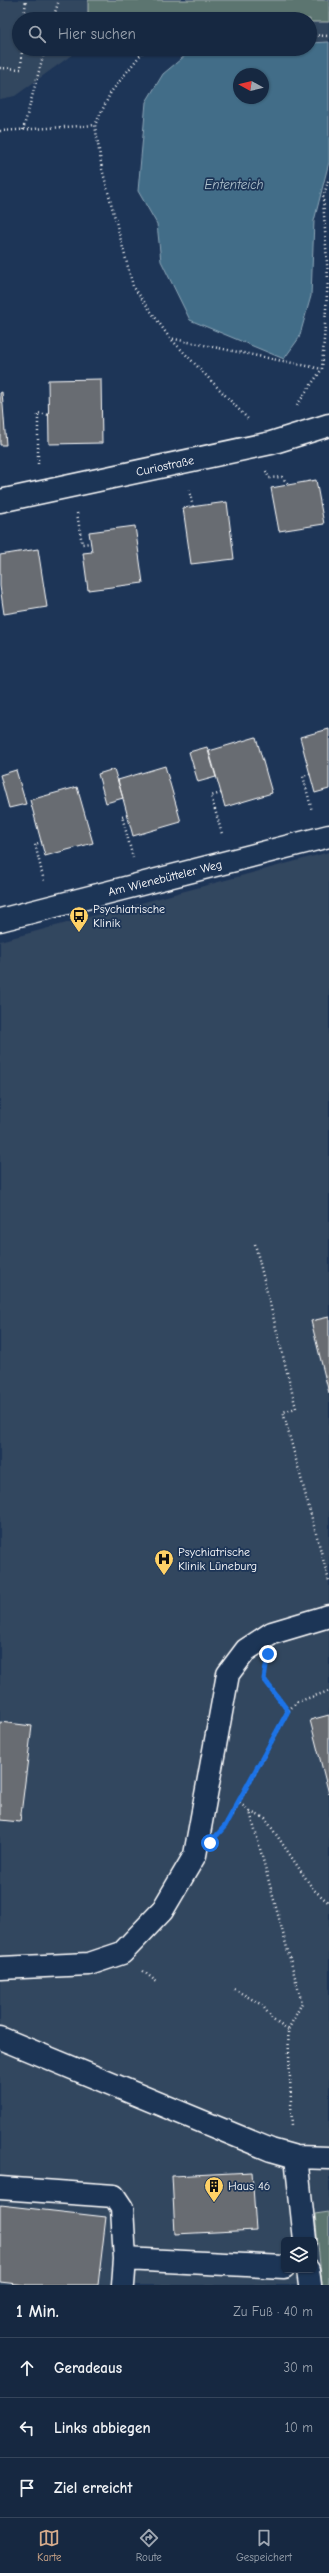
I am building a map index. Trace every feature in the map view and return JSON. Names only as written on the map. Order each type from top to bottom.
[{"type":"street","name":"Curiostraße","points":[[0,501],[271,443],[329,425]]},
{"type":"street","name":"Am Wienebütteler Weg","points":[[0,920],[324,837]]},
{"type":"street","points":[[0,1968],[89,1964],[122,1953],[162,1911],[195,1854],[228,1674],[246,1650],[272,1633],[329,1616]]},
{"type":"street","points":[[0,2038],[271,2150],[296,2156],[329,2158]]},
{"type":"street","points":[[296,2156],[305,2237]]},
{"type":"street","points":[[0,2188],[114,2196],[122,2208],[125,2260],[123,2285]]},
{"type":"street","points":[[125,2260],[281,2267]]},
{"type":"street","points":[[308,2273],[310,2285]]},
{"type":"path","points":[[25,12],[26,0]]},
{"type":"path","points":[[56,12],[59,0]]},
{"type":"path","points":[[317,35],[329,36]]},
{"type":"path","points":[[0,68],[20,69],[21,56]]},
{"type":"path","points":[[23,130],[43,56]]},
{"type":"path","points":[[139,56],[111,92],[95,124],[102,169],[133,286],[169,338],[271,443]]},
{"type":"path","points":[[0,131],[95,124]]},
{"type":"path","points":[[296,406],[322,369],[328,279],[323,198],[329,178]]},
{"type":"path","points":[[169,338],[322,369]]},
{"type":"path","points":[[39,493],[38,413],[49,415]]},
{"type":"path","points":[[73,485],[82,544],[90,543]]},
{"type":"path","points":[[310,774],[303,776],[324,837]]},
{"type":"path","points":[[221,793],[211,796],[230,862]]},
{"type":"path","points":[[128,815],[122,816],[139,885]]},
{"type":"path","points":[[42,842],[35,844],[50,907]]},
{"type":"path","points":[[255,1244],[296,1408],[284,1412],[329,1581]]},
{"type":"path","points":[[272,1633],[264,1679],[288,1711]]},
{"type":"path","points":[[229,1820],[288,1711],[297,1702],[329,1691]]},
{"type":"path","points":[[239,1802],[250,1812],[264,1818],[313,1889],[329,1903]]},
{"type":"path","points":[[250,1812],[302,2003],[288,2030],[291,2121],[296,2156]]},
{"type":"path","points":[[234,1989],[262,2005],[273,2020],[288,2030]]},
{"type":"shaded area","points":[[0,0],[329,0],[329,43],[317,42],[317,12],[12,12],[12,56],[70,56],[15,96],[0,99]]},
{"type":"shaded area","name":"Psychiatrische Klinik Lüneburg","points":[[329,852],[329,2212],[315,2214],[322,2285],[0,2285],[0,941]]},
{"type":"green space","points":[[88,0],[329,0],[329,22],[317,22],[317,12],[88,12]]},
{"type":"green space","points":[[329,2212],[329,2285],[322,2285],[315,2214]]},
{"type":"water","name":"Ententeich","points":[[329,42],[329,162],[314,221],[311,296],[299,338],[284,359],[190,320],[161,261],[157,224],[138,191],[146,102],[163,74],[185,56],[317,56],[317,43]]},
{"type":"building","points":[[101,379],[102,443],[49,444],[48,380]]},
{"type":"building","points":[[2,392],[6,445],[0,445],[0,393]]},
{"type":"building","points":[[316,480],[324,524],[279,531],[271,488]]},
{"type":"building","points":[[227,502],[234,559],[191,564],[183,508]]},
{"type":"building","points":[[135,526],[143,583],[88,590],[83,553],[92,552],[89,532]]},
{"type":"building","points":[[38,549],[47,607],[4,614],[0,586],[0,555]]},
{"type":"building","points":[[329,729],[329,789],[315,793],[300,737]]},
{"type":"building","points":[[256,737],[272,793],[225,807],[209,751]]},
{"type":"building","points":[[207,747],[216,777],[198,782],[189,752]]},
{"type":"building","points":[[165,766],[181,822],[133,836],[118,780]]},
{"type":"building","points":[[114,769],[123,798],[106,803],[98,774]]},
{"type":"building","points":[[16,770],[26,804],[9,808],[0,775]]},
{"type":"building","points":[[77,787],[93,843],[45,856],[30,800]]},
{"type":"building","points":[[329,1317],[329,1393],[311,1321]]},
{"type":"building","points":[[329,1715],[329,1794],[310,1720]]},
{"type":"building","points":[[0,1722],[32,1726],[20,1822],[0,1820]]},
{"type":"building","name":"Haus 46","points":[[252,2172],[256,2230],[175,2234],[172,2176]]},
{"type":"building","points":[[0,2205],[106,2217],[98,2285],[26,2285],[0,2282]]},
{"type":"place","name":"Psychiatrische Klinik","points":[[79,933]]},
{"type":"place","name":"Psychiatrische Klinik Lüneburg","points":[[164,1576]]},
{"type":"place","name":"Haus 46","points":[[214,2203]]},
{"type":"route","points":[[210,1843],[225,1826],[288,1711],[264,1679],[268,1654]]}]
